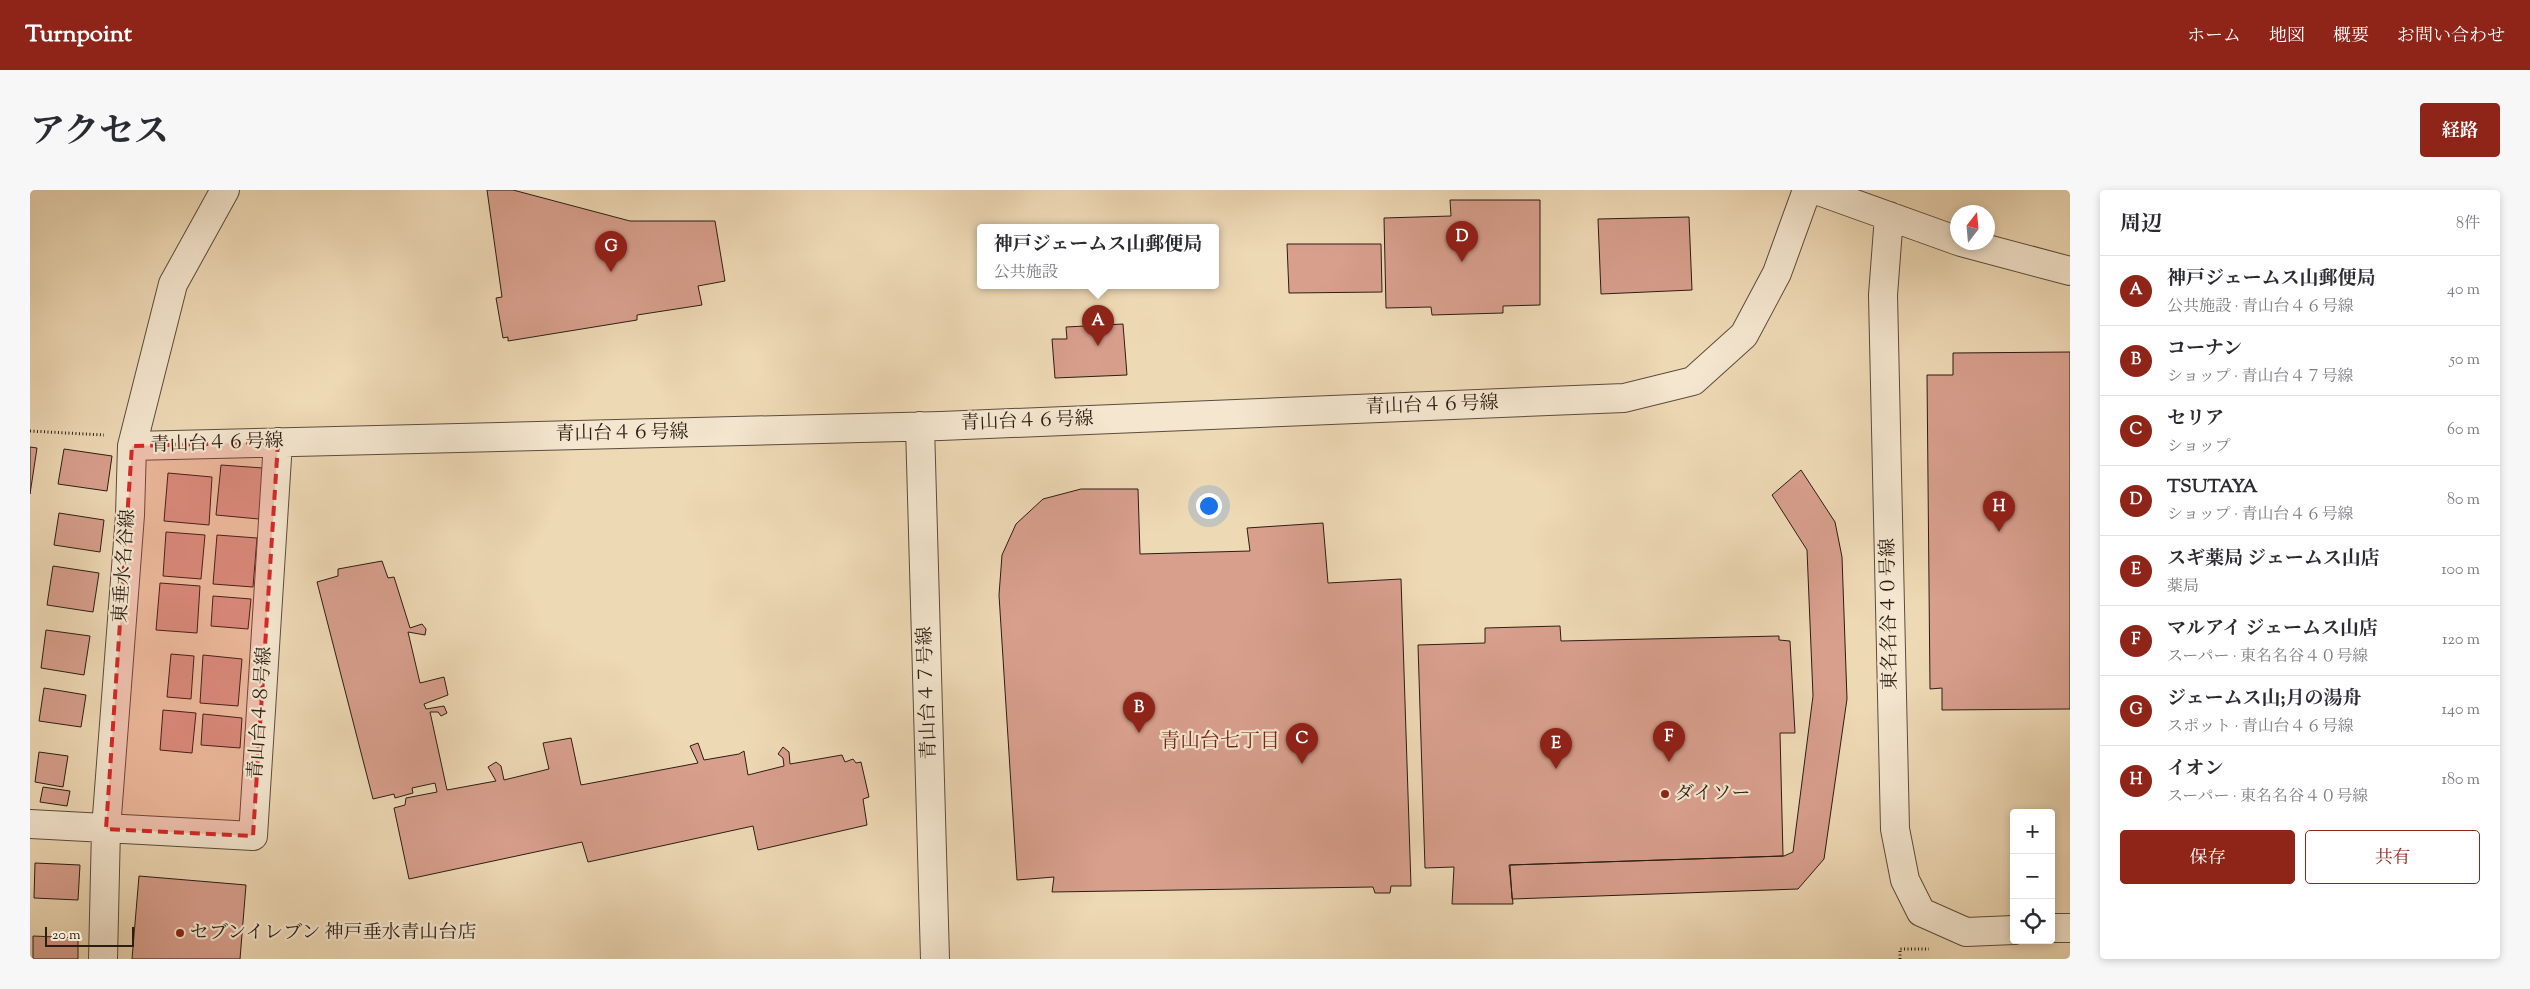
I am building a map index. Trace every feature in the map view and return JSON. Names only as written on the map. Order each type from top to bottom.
[{"type":"street","name":"東垂水名谷線","points":[[103,959],[106,829],[130,515],[133,442],[173,284],[225,190]]},
{"type":"street","name":"青山台４６号線","points":[[133,442],[278,442],[920,426],[1624,398],[1692,382],[1744,335],[1777,273],[1807,190]]},
{"type":"street","points":[[1816,190],[1950,238]]},
{"type":"street","name":"東名名谷４０号線","points":[[1889,216],[1883,295],[1895,829],[1905,880],[1922,912],[1966,932],[2010,930]]},
{"type":"street","points":[[1991,250],[2070,271]]},
{"type":"street","name":"青山台４７号線","points":[[920,426],[935,959]]},
{"type":"street","name":"青山台４８号線","points":[[106,829],[254,836],[278,442]]},
{"type":"street","points":[[30,824],[106,829]]},
{"type":"street","points":[[2055,928],[2070,928]]},
{"type":"path","points":[[30,431],[133,442]]},
{"type":"highlighted area","points":[[278,442],[253,836],[106,829],[132,446]]},
{"type":"building","points":[[487,190],[513,190],[630,221],[715,221],[725,281],[698,286],[702,305],[637,315],[637,320],[508,341],[508,337],[503,338],[496,298],[502,297]]},
{"type":"building","points":[[1450,200],[1540,200],[1540,305],[1503,306],[1503,313],[1432,315],[1431,307],[1386,308],[1384,218],[1451,216]]},
{"type":"building","points":[[1689,217],[1692,290],[1601,294],[1598,219]]},
{"type":"building","points":[[1287,244],[1381,244],[1382,292],[1289,293]]},
{"type":"building","points":[[1123,324],[1127,375],[1055,378],[1052,339],[1067,339],[1066,327]]},
{"type":"building","points":[[2070,352],[2070,709],[1942,710],[1942,688],[1930,689],[1927,375],[1953,375],[1953,353]]},
{"type":"building","points":[[30,447],[37,448],[30,494]]},
{"type":"building","points":[[64,449],[112,456],[107,491],[58,484]]},
{"type":"building","points":[[221,465],[263,468],[259,519],[216,515]]},
{"type":"building","points":[[1801,470],[1835,522],[1842,557],[1847,699],[1824,859],[1798,889],[1512,899],[1510,865],[1784,856],[1793,852],[1813,696],[1807,550],[1772,495]]},
{"type":"building","points":[[168,473],[212,477],[209,525],[164,521]]},
{"type":"building","points":[[1081,489],[1138,489],[1140,554],[1250,551],[1247,528],[1323,523],[1328,583],[1401,579],[1411,886],[1391,886],[1390,893],[1375,893],[1373,887],[1052,892],[1054,877],[1017,880],[999,595],[1002,555],[1016,524],[1043,499]]},
{"type":"building","points":[[59,513],[104,520],[100,552],[54,545]]},
{"type":"building","points":[[166,532],[205,535],[201,579],[163,576]]},
{"type":"building","points":[[217,535],[257,538],[253,587],[213,584]]},
{"type":"building","points":[[382,561],[388,578],[394,577],[410,628],[422,624],[426,629],[425,635],[408,632],[420,683],[444,677],[448,695],[424,704],[426,709],[444,706],[447,713],[441,716],[438,712],[430,712],[447,790],[496,781],[488,767],[496,762],[501,766],[504,780],[549,769],[543,743],[571,738],[581,785],[698,763],[690,746],[698,743],[704,760],[739,754],[744,751],[748,775],[784,766],[783,758],[778,754],[783,747],[789,752],[790,764],[842,755],[845,762],[853,759],[856,763],[861,762],[869,797],[863,799],[867,825],[758,850],[753,826],[588,862],[582,842],[409,879],[394,808],[405,805],[406,798],[437,792],[435,783],[412,788],[413,793],[395,798],[394,794],[373,799],[317,582],[338,576],[338,569]]},
{"type":"building","points":[[53,566],[99,573],[93,612],[47,605]]},
{"type":"building","points":[[160,583],[200,586],[197,633],[156,630]]},
{"type":"building","points":[[213,596],[251,599],[248,629],[211,626]]},
{"type":"building","points":[[1560,626],[1561,641],[1779,636],[1779,640],[1790,641],[1795,733],[1780,733],[1783,856],[1509,865],[1513,904],[1452,904],[1454,867],[1425,868],[1418,645],[1485,643],[1485,628]]},
{"type":"building","points":[[46,630],[90,636],[84,675],[41,668]]},
{"type":"building","points":[[171,654],[194,656],[191,699],[167,697]]},
{"type":"building","points":[[203,655],[242,659],[238,706],[200,703]]},
{"type":"building","points":[[44,688],[86,695],[81,727],[39,721]]},
{"type":"building","points":[[163,710],[196,713],[192,753],[160,750]]},
{"type":"building","points":[[203,714],[242,718],[240,748],[201,745]]},
{"type":"building","points":[[39,752],[68,756],[63,787],[35,782]]},
{"type":"building","points":[[43,787],[70,791],[67,806],[40,802]]},
{"type":"building","points":[[35,863],[80,865],[78,900],[34,898]]},
{"type":"building","points":[[139,876],[246,885],[240,959],[132,959]]},
{"type":"building","points":[[33,936],[78,938],[78,959],[33,959]]},
{"type":"place","name":"TSUTAYA","points":[[1462,262]]},
{"type":"place","name":"ジェームス山;月の湯舟","points":[[611,272]]},
{"type":"place","name":"神戸ジェームス山郵便局","points":[[1098,346]]},
{"type":"place","name":"イオン","points":[[1999,532]]},
{"type":"place","name":"コーナン","points":[[1139,733]]},
{"type":"place","name":"マルアイ ジェームス山店","points":[[1669,762]]},
{"type":"place","name":"セリア","points":[[1302,764]]},
{"type":"place","name":"スギ薬局 ジェームス山店","points":[[1556,769]]},
{"type":"place","name":"ダイソー","points":[[1665,794]]},
{"type":"place","name":"セブンイレブン 神戸垂水青山台店","points":[[180,933]]},
{"type":"district","name":"青山台七丁目","points":[[1220,742]]}]
